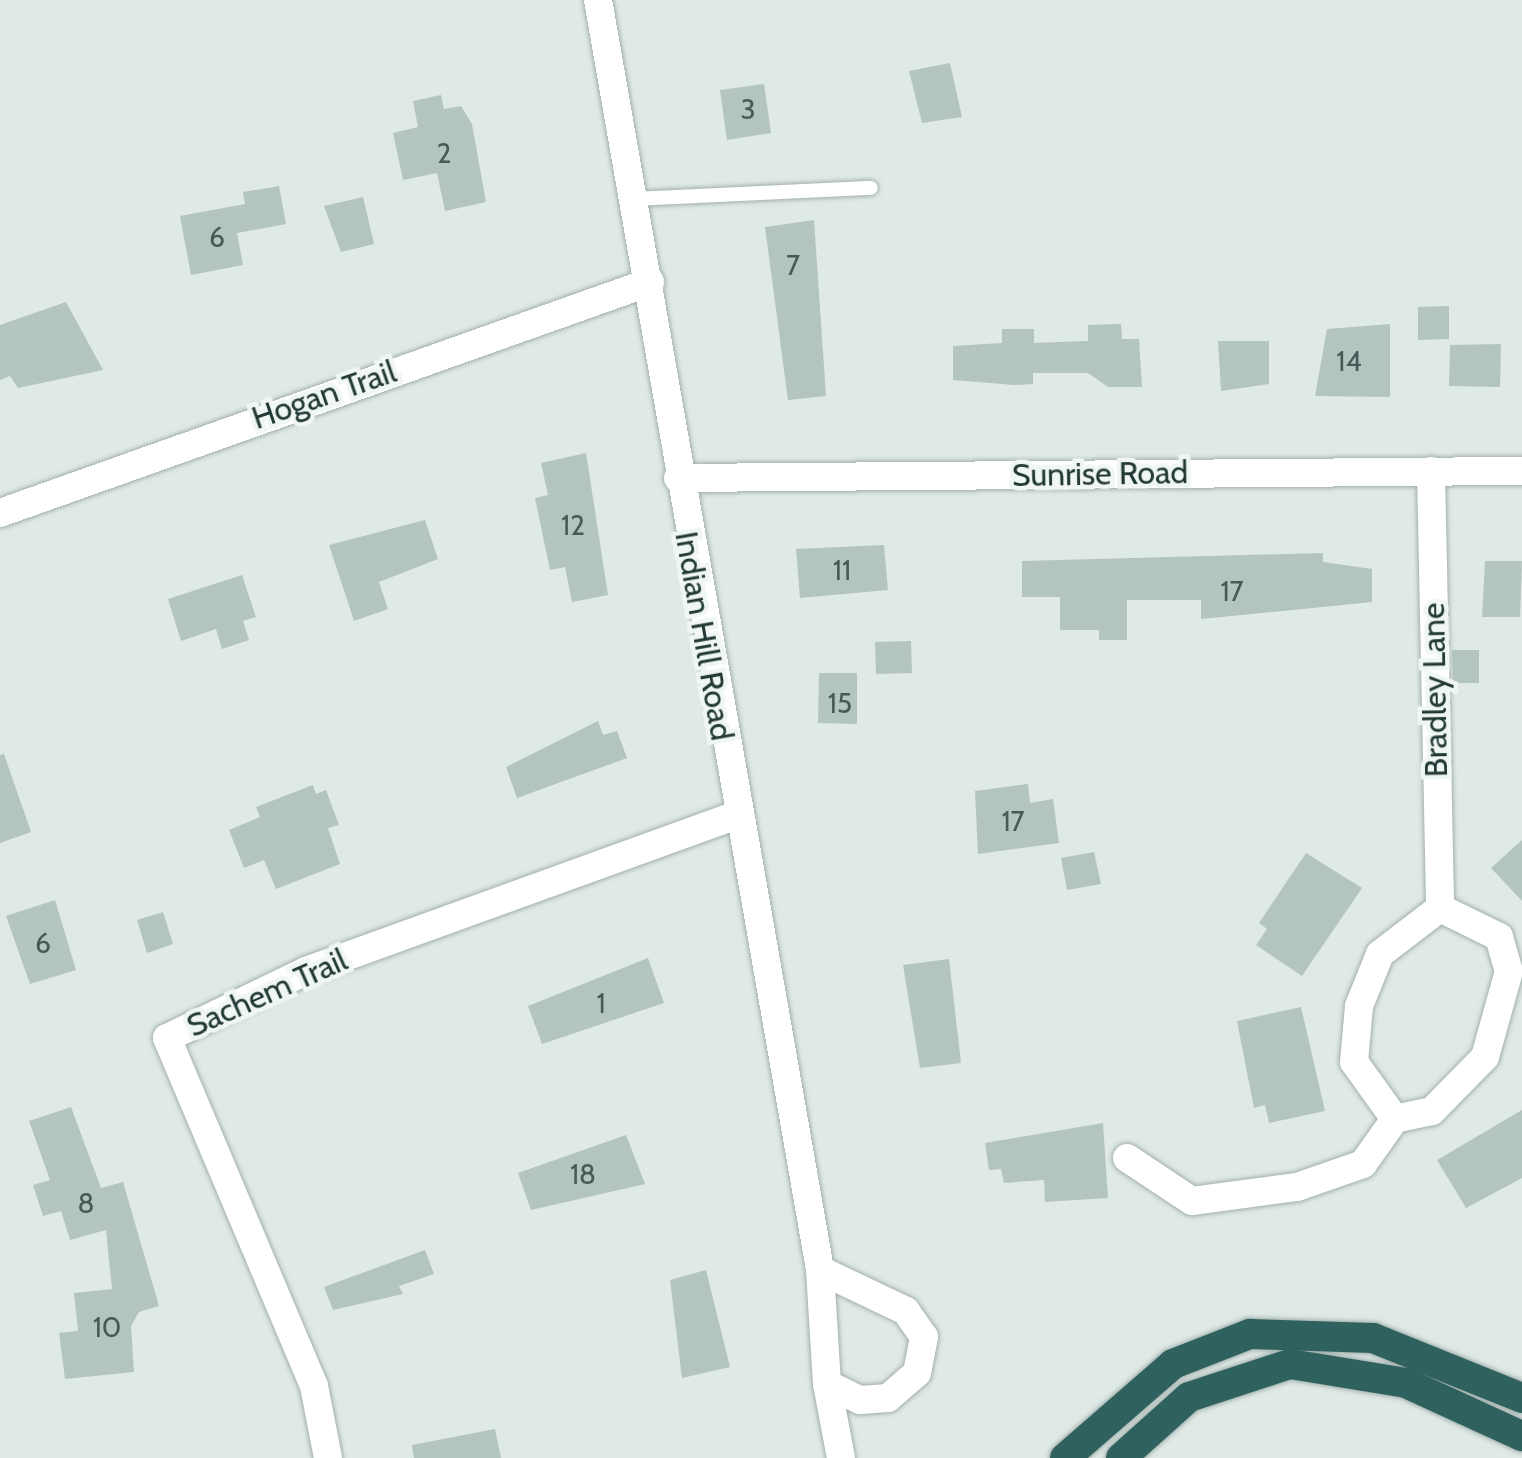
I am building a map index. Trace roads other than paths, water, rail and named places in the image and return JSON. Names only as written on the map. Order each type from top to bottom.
[{"type":"highway","points":[[1065,1458],[1173,1364],[1290,1329],[1373,1338],[1522,1398]]},
{"type":"highway","points":[[1121,1458],[1189,1397],[1290,1364],[1406,1383],[1522,1436]]},
{"type":"street","name":"Indian Hill Road","points":[[598,0],[650,282],[678,478],[735,816],[820,1270],[827,1384],[841,1458]]},
{"type":"street","name":"Hogan Trail","points":[[0,512],[650,282]]},
{"type":"street","name":"Bradley Lane","points":[[1432,471],[1440,908]]},
{"type":"street","name":"Sunrise Road","points":[[678,478],[1522,472]]},
{"type":"street","name":"Sachem Trail","points":[[328,1458],[314,1386],[167,1038],[306,971],[735,816]]},
{"type":"street","points":[[1127,1158],[1192,1200],[1297,1187],[1362,1164],[1395,1118],[1432,1111],[1486,1057],[1504,1016],[1509,971],[1498,937],[1440,908],[1380,954],[1359,1006],[1354,1062],[1395,1118]]},
{"type":"street","points":[[820,1270],[906,1311],[924,1337],[917,1373],[888,1398],[860,1400],[827,1384]]},
{"type":"lane","points":[[635,200],[871,188]]}]
